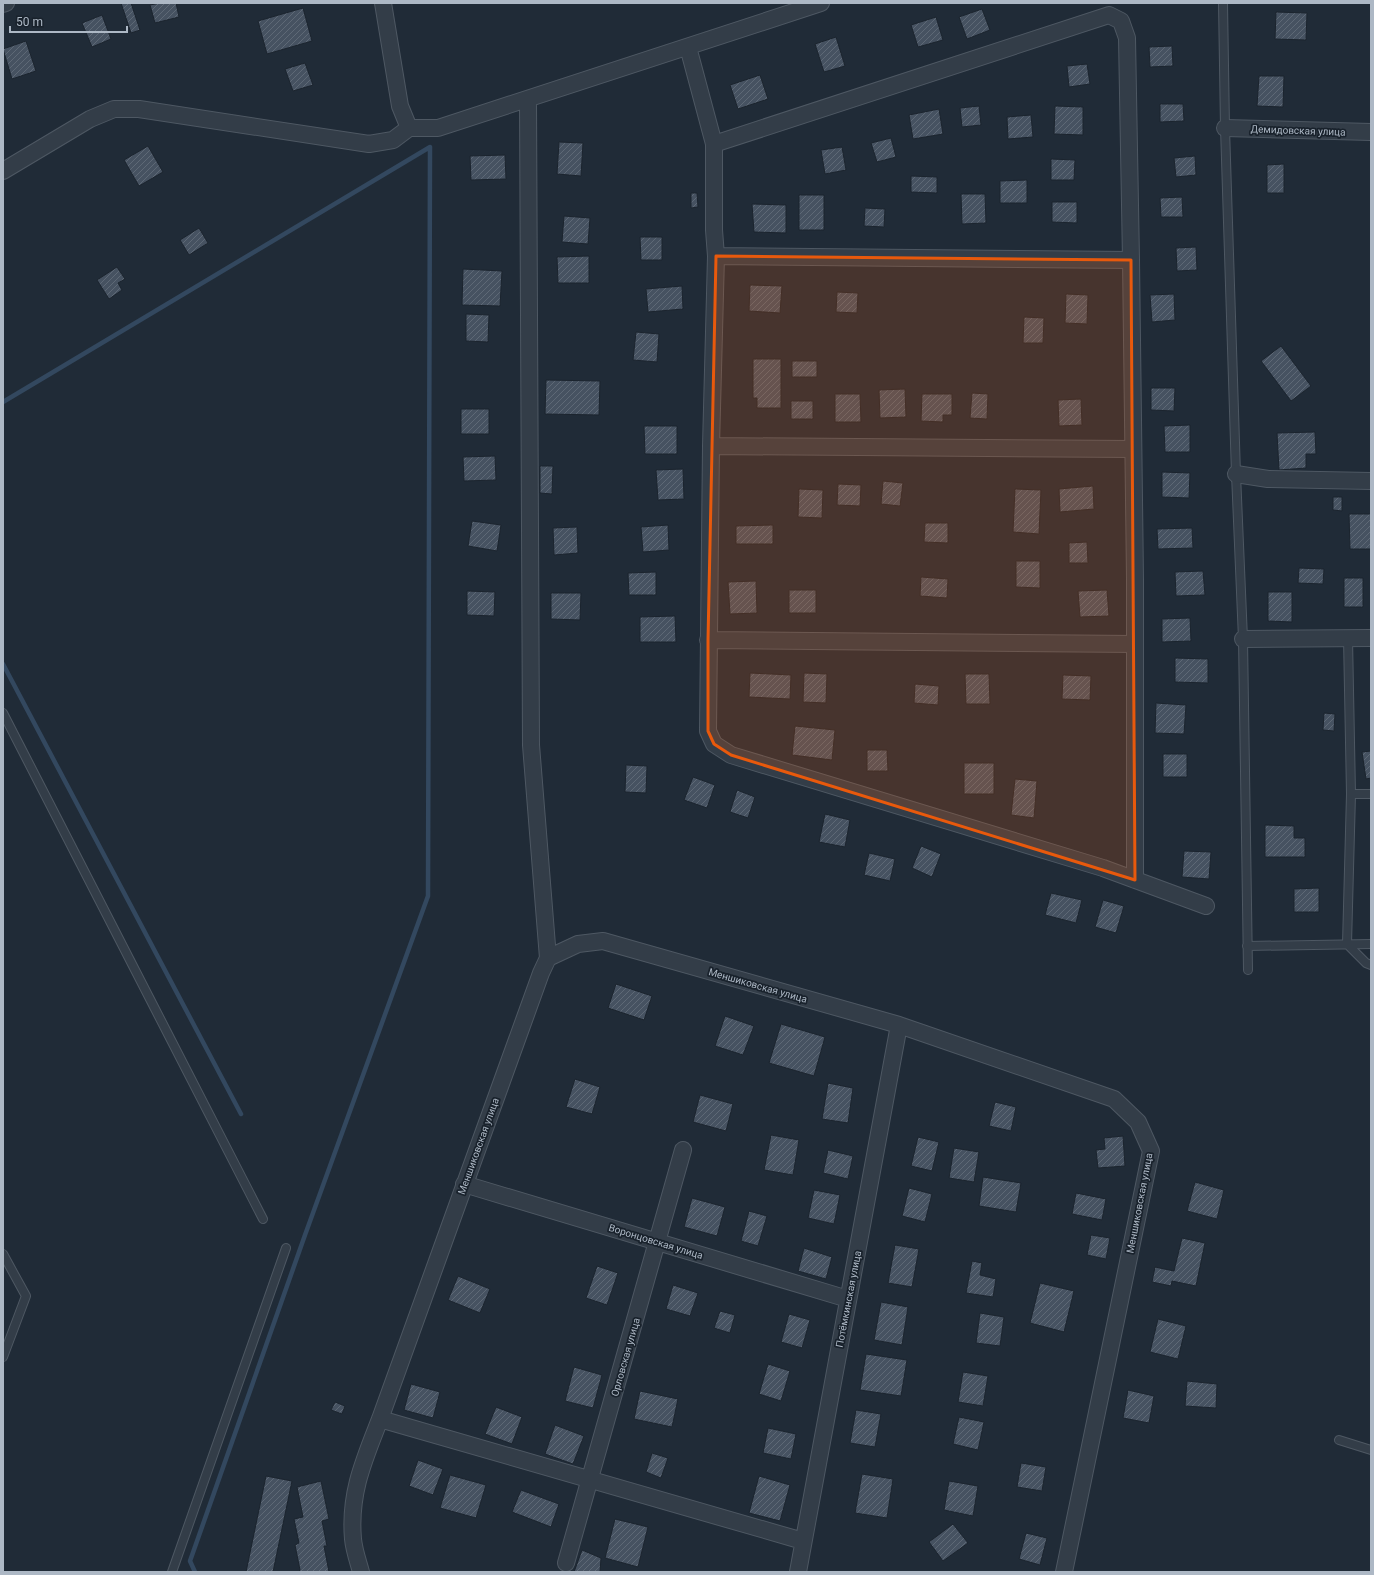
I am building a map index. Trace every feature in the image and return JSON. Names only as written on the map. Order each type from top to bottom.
[{"type":"street","points":[[383,3],[400,106],[409,128]]},
{"type":"street","points":[[3,171],[90,119],[114,109],[139,109],[369,144],[393,140],[409,128],[438,128],[528,100],[821,3]]},
{"type":"street","points":[[714,144],[1109,15],[1121,20],[1127,38],[1131,260],[1135,644],[1135,880]]},
{"type":"street","points":[[688,47],[714,144],[714,230],[716,256],[708,640],[708,731],[714,744],[731,755],[1103,868],[1206,906]]},
{"type":"street","points":[[528,100],[531,745],[548,958]]},
{"type":"street","name":"Демидовская улица","points":[[1225,128],[1371,132]]},
{"type":"street","points":[[716,256],[1131,260]]},
{"type":"street","points":[[711,446],[1133,448]]},
{"type":"street","points":[[1236,474],[1268,479],[1371,481]]},
{"type":"street","points":[[1243,639],[1371,638]]},
{"type":"street","points":[[708,640],[1135,644]]},
{"type":"street","name":"Меншиковская улица","points":[[361,1572],[353,1540],[353,1507],[359,1471],[380,1419],[541,973],[548,958],[578,944],[603,941],[899,1025],[1114,1099],[1138,1122],[1151,1152],[1064,1572]]},
{"type":"street","name":"Потёмкинская улица","points":[[798,1572],[899,1025]]},
{"type":"street","name":"Орловская улица","points":[[566,1563],[683,1150]]},
{"type":"street","name":"Воронцовская улица","points":[[464,1184],[848,1299]]},
{"type":"street","points":[[380,1419],[803,1541]]},
{"type":"lane","points":[[1223,3],[1225,128],[1243,639],[1248,970]]},
{"type":"lane","points":[[1345,638],[1351,794],[1347,944],[1366,963],[1371,965]]},
{"type":"lane","points":[[3,713],[264,1219]]},
{"type":"lane","points":[[1351,794],[1371,794]]},
{"type":"lane","points":[[1247,946],[1371,944]]},
{"type":"lane","points":[[172,1572],[286,1248]]},
{"type":"lane","points":[[3,1254],[26,1296],[3,1357]]},
{"type":"lane","points":[[1339,1440],[1371,1450]]},
{"type":"highlighted area","points":[[716,256],[1131,260],[1135,880],[731,755],[714,744],[708,731],[708,640]]},
{"type":"building","points":[[121,3],[131,3],[140,30],[131,33]]},
{"type":"building","points":[[160,3],[176,3],[179,17],[155,23],[150,5]]},
{"type":"building","points":[[303,8],[312,41],[267,54],[258,21]]},
{"type":"building","points":[[982,9],[990,30],[967,39],[959,17]]},
{"type":"building","points":[[1276,12],[1307,13],[1306,40],[1275,39]]},
{"type":"building","points":[[102,15],[111,39],[92,47],[82,23]]},
{"type":"building","points":[[936,17],[943,40],[918,47],[911,25]]},
{"type":"building","points":[[836,37],[845,66],[824,72],[815,44]]},
{"type":"building","points":[[26,41],[36,71],[12,79],[3,49]]},
{"type":"building","points":[[1172,46],[1173,66],[1150,67],[1149,47]]},
{"type":"building","points":[[305,63],[313,85],[293,91],[285,69]]},
{"type":"building","points":[[1087,64],[1090,84],[1069,87],[1067,66]]},
{"type":"building","points":[[760,75],[768,99],[738,109],[730,85]]},
{"type":"building","points":[[1259,76],[1284,76],[1283,107],[1257,106]]},
{"type":"building","points":[[1160,104],[1183,104],[1184,121],[1160,122]]},
{"type":"building","points":[[979,106],[981,125],[962,127],[960,108]]},
{"type":"building","points":[[1055,106],[1083,107],[1083,135],[1054,134]]},
{"type":"building","points":[[939,109],[943,134],[913,139],[909,115]]},
{"type":"building","points":[[1031,115],[1033,137],[1008,139],[1007,117]]},
{"type":"building","points":[[891,138],[896,157],[877,162],[871,143]]},
{"type":"building","points":[[559,142],[583,143],[581,176],[557,174]]},
{"type":"building","points":[[148,146],[163,172],[139,186],[124,160]]},
{"type":"building","points":[[842,147],[846,170],[825,174],[821,150]]},
{"type":"building","points":[[505,155],[506,179],[471,180],[470,156]]},
{"type":"building","points":[[1195,156],[1196,175],[1176,177],[1174,158]]},
{"type":"building","points":[[1051,159],[1075,160],[1074,180],[1051,180]]},
{"type":"building","points":[[1284,164],[1284,193],[1267,193],[1267,165]]},
{"type":"building","points":[[911,176],[937,177],[937,193],[911,192]]},
{"type":"building","points":[[1027,180],[1027,203],[1000,203],[1000,181]]},
{"type":"building","points":[[691,193],[697,193],[698,207],[691,208]]},
{"type":"building","points":[[961,194],[985,194],[986,223],[962,224]]},
{"type":"building","points":[[799,195],[824,195],[824,230],[799,230]]},
{"type":"building","points":[[1182,197],[1183,217],[1161,217],[1160,198]]},
{"type":"building","points":[[1052,202],[1077,202],[1077,223],[1052,222]]},
{"type":"building","points":[[752,204],[786,205],[786,233],[754,232]]},
{"type":"building","points":[[865,208],[885,209],[884,227],[864,226]]},
{"type":"building","points":[[564,216],[590,218],[588,244],[562,242]]},
{"type":"building","points":[[199,228],[208,243],[189,255],[180,240]]},
{"type":"building","points":[[640,237],[662,237],[662,260],[641,260]]},
{"type":"building","points":[[1196,247],[1197,270],[1177,271],[1176,248]]},
{"type":"building","points":[[589,256],[589,283],[558,283],[557,257]]},
{"type":"building","points":[[117,267],[125,279],[118,283],[122,290],[109,299],[97,280]]},
{"type":"building","points":[[463,269],[502,271],[500,306],[462,305]]},
{"type":"building","points":[[750,285],[782,286],[780,313],[749,311]]},
{"type":"building","points":[[682,286],[683,309],[648,312],[646,289]]},
{"type":"building","points":[[837,292],[858,293],[857,313],[836,312]]},
{"type":"building","points":[[1066,294],[1088,295],[1087,324],[1065,323]]},
{"type":"building","points":[[1174,294],[1175,320],[1152,322],[1150,295]]},
{"type":"building","points":[[466,314],[489,315],[488,342],[466,341]]},
{"type":"building","points":[[1024,317],[1044,318],[1043,343],[1023,343]]},
{"type":"building","points":[[636,332],[659,334],[657,362],[633,360]]},
{"type":"building","points":[[1281,346],[1311,386],[1291,401],[1261,361]]},
{"type":"building","points":[[753,359],[781,359],[781,408],[757,408],[757,398],[753,398]]},
{"type":"building","points":[[792,361],[817,361],[817,377],[792,377]]},
{"type":"building","points":[[546,380],[600,381],[599,415],[545,414]]},
{"type":"building","points":[[1151,388],[1175,388],[1174,411],[1151,410]]},
{"type":"building","points":[[905,389],[906,417],[880,418],[879,390]]},
{"type":"building","points":[[972,393],[988,394],[987,419],[970,418]]},
{"type":"building","points":[[835,394],[860,394],[861,422],[835,422]]},
{"type":"building","points":[[922,394],[952,394],[952,415],[943,415],[943,422],[921,421]]},
{"type":"building","points":[[1081,399],[1082,425],[1059,426],[1058,400]]},
{"type":"building","points":[[791,401],[813,401],[813,419],[791,419]]},
{"type":"building","points":[[461,409],[489,409],[489,434],[461,434]]},
{"type":"building","points":[[1190,425],[1190,452],[1165,452],[1164,426]]},
{"type":"building","points":[[644,426],[677,426],[677,454],[645,454]]},
{"type":"building","points":[[1315,432],[1316,454],[1306,454],[1306,468],[1279,470],[1277,433]]},
{"type":"building","points":[[495,456],[496,480],[464,481],[463,457]]},
{"type":"building","points":[[540,466],[553,466],[552,494],[540,493]]},
{"type":"building","points":[[683,469],[684,499],[658,500],[656,470]]},
{"type":"building","points":[[1162,472],[1190,473],[1189,498],[1162,497]]},
{"type":"building","points":[[883,481],[903,483],[900,506],[881,504]]},
{"type":"building","points":[[838,484],[861,485],[860,506],[837,505]]},
{"type":"building","points":[[1093,486],[1094,509],[1060,512],[1059,489]]},
{"type":"building","points":[[799,489],[823,490],[822,518],[798,517]]},
{"type":"building","points":[[1015,489],[1041,490],[1039,534],[1013,532]]},
{"type":"building","points":[[1333,497],[1342,497],[1342,511],[1333,510]]},
{"type":"building","points":[[1349,514],[1371,514],[1371,549],[1350,549]]},
{"type":"building","points":[[472,521],[501,525],[497,551],[468,546]]},
{"type":"building","points":[[925,523],[948,523],[948,543],[924,542]]},
{"type":"building","points":[[668,525],[669,550],[643,552],[641,527]]},
{"type":"building","points":[[773,525],[773,544],[736,544],[736,526]]},
{"type":"building","points":[[577,527],[578,553],[554,555],[553,528]]},
{"type":"building","points":[[1192,528],[1193,548],[1158,549],[1157,529]]},
{"type":"building","points":[[1087,542],[1088,563],[1069,563],[1069,543]]},
{"type":"building","points":[[1016,561],[1040,561],[1040,588],[1016,587]]},
{"type":"building","points":[[1299,568],[1324,569],[1323,584],[1298,583]]},
{"type":"building","points":[[1203,571],[1205,595],[1176,596],[1175,572]]},
{"type":"building","points":[[656,572],[656,595],[629,595],[628,573]]},
{"type":"building","points":[[921,577],[948,579],[947,598],[920,596]]},
{"type":"building","points":[[1344,578],[1363,578],[1363,607],[1344,607]]},
{"type":"building","points":[[756,581],[757,613],[730,614],[728,582]]},
{"type":"building","points":[[789,590],[816,590],[816,613],[789,613]]},
{"type":"building","points":[[1107,590],[1109,616],[1080,617],[1078,591]]},
{"type":"building","points":[[467,591],[495,592],[494,616],[467,615]]},
{"type":"building","points":[[1268,592],[1292,592],[1292,622],[1268,621]]},
{"type":"building","points":[[551,593],[581,593],[580,620],[551,619]]},
{"type":"building","points":[[675,616],[676,642],[640,642],[640,617]]},
{"type":"building","points":[[1190,618],[1191,641],[1162,642],[1162,619]]},
{"type":"building","points":[[1175,658],[1208,659],[1208,683],[1175,682]]},
{"type":"building","points":[[750,673],[791,675],[790,699],[749,697]]},
{"type":"building","points":[[804,673],[827,674],[826,703],[803,702]]},
{"type":"building","points":[[965,674],[989,674],[990,704],[966,704]]},
{"type":"building","points":[[1063,675],[1091,676],[1090,700],[1062,699]]},
{"type":"building","points":[[915,684],[939,686],[938,705],[914,703]]},
{"type":"building","points":[[1156,703],[1186,705],[1184,734],[1155,733]]},
{"type":"building","points":[[1324,713],[1335,714],[1334,731],[1323,730]]},
{"type":"building","points":[[795,726],[835,730],[832,760],[792,755]]},
{"type":"building","points":[[867,750],[887,750],[888,771],[867,771]]},
{"type":"building","points":[[1371,751],[1371,778],[1366,779],[1362,752]]},
{"type":"building","points":[[1163,754],[1187,754],[1187,777],[1163,777]]},
{"type":"building","points":[[964,763],[994,763],[994,794],[964,794]]},
{"type":"building","points":[[626,765],[647,766],[646,793],[625,792]]},
{"type":"building","points":[[693,777],[715,785],[707,808],[684,800]]},
{"type":"building","points":[[1015,779],[1037,781],[1034,818],[1011,815]]},
{"type":"building","points":[[737,790],[755,797],[748,818],[730,812]]},
{"type":"building","points":[[825,814],[850,820],[845,847],[819,842]]},
{"type":"building","points":[[1265,825],[1294,826],[1294,838],[1305,838],[1305,857],[1265,857]]},
{"type":"building","points":[[921,846],[941,854],[932,877],[912,868]]},
{"type":"building","points":[[1184,851],[1211,852],[1209,879],[1182,877]]},
{"type":"building","points":[[869,853],[895,859],[890,881],[864,875]]},
{"type":"building","points":[[1319,888],[1319,912],[1294,912],[1294,889]]},
{"type":"building","points":[[1051,893],[1082,900],[1076,923],[1045,915]]},
{"type":"building","points":[[1103,900],[1124,906],[1116,933],[1095,927]]},
{"type":"building","points":[[616,984],[652,996],[644,1020],[608,1008]]},
{"type":"building","points":[[725,1016],[754,1026],[743,1055],[715,1046]]},
{"type":"building","points":[[781,1024],[825,1037],[814,1076],[769,1063]]},
{"type":"building","points":[[575,1079],[600,1087],[592,1114],[566,1107]]},
{"type":"building","points":[[828,1083],[853,1088],[848,1123],[822,1119]]},
{"type":"building","points":[[700,1095],[733,1104],[726,1131],[693,1122]]},
{"type":"building","points":[[995,1102],[1016,1107],[1011,1131],[989,1126]]},
{"type":"building","points":[[771,1135],[799,1140],[793,1175],[764,1170]]},
{"type":"building","points":[[1123,1136],[1125,1166],[1098,1168],[1096,1150],[1105,1149],[1104,1138]]},
{"type":"building","points":[[918,1137],[939,1142],[932,1171],[911,1166]]},
{"type":"building","points":[[954,1148],[979,1152],[974,1182],[949,1178]]},
{"type":"building","points":[[828,1150],[853,1156],[848,1179],[823,1173]]},
{"type":"building","points":[[983,1177],[1021,1183],[1016,1212],[979,1206]]},
{"type":"building","points":[[1195,1182],[1224,1190],[1217,1219],[1187,1211]]},
{"type":"building","points":[[909,1188],[932,1194],[925,1222],[902,1216]]},
{"type":"building","points":[[814,1190],[840,1195],[834,1224],[808,1218]]},
{"type":"building","points":[[1076,1193],[1106,1199],[1102,1220],[1072,1214]]},
{"type":"building","points":[[692,1198],[725,1207],[717,1236],[684,1227]]},
{"type":"building","points":[[749,1211],[767,1216],[758,1246],[741,1241]]},
{"type":"building","points":[[1091,1235],[1110,1238],[1106,1259],[1087,1255]]},
{"type":"building","points":[[1182,1238],[1205,1243],[1196,1286],[1172,1281],[1171,1286],[1152,1282],[1155,1267],[1174,1271]]},
{"type":"building","points":[[895,1245],[919,1249],[912,1287],[888,1283]]},
{"type":"building","points":[[804,1248],[832,1257],[826,1279],[798,1271]]},
{"type":"building","points":[[972,1261],[982,1263],[980,1275],[996,1279],[993,1297],[966,1293]]},
{"type":"building","points":[[597,1266],[618,1273],[607,1305],[586,1298]]},
{"type":"building","points":[[458,1276],[490,1289],[480,1313],[448,1300]]},
{"type":"building","points":[[1040,1283],[1074,1291],[1064,1332],[1030,1323]]},
{"type":"building","points":[[673,1285],[698,1293],[690,1316],[666,1309]]},
{"type":"building","points":[[881,1302],[908,1307],[902,1345],[874,1340]]},
{"type":"building","points":[[720,1311],[735,1315],[730,1333],[714,1328]]},
{"type":"building","points":[[980,1313],[1004,1317],[1000,1346],[976,1343]]},
{"type":"building","points":[[789,1314],[810,1320],[802,1348],[781,1342]]},
{"type":"building","points":[[1158,1319],[1186,1326],[1178,1359],[1150,1352]]},
{"type":"building","points":[[866,1354],[907,1360],[901,1396],[860,1390]]},
{"type":"building","points":[[768,1364],[790,1371],[781,1401],[759,1394]]},
{"type":"building","points":[[574,1367],[602,1375],[593,1408],[565,1401]]},
{"type":"building","points":[[963,1372],[988,1376],[983,1406],[958,1402]]},
{"type":"building","points":[[1187,1381],[1217,1384],[1216,1408],[1185,1406]]},
{"type":"building","points":[[411,1384],[440,1392],[433,1418],[404,1410]]},
{"type":"building","points":[[1128,1390],[1154,1396],[1149,1423],[1123,1418]]},
{"type":"building","points":[[640,1391],[678,1399],[672,1427],[634,1419]]},
{"type":"building","points":[[335,1402],[345,1406],[342,1414],[331,1410]]},
{"type":"building","points":[[496,1407],[522,1417],[512,1444],[485,1434]]},
{"type":"building","points":[[856,1410],[881,1414],[875,1447],[850,1443]]},
{"type":"building","points":[[959,1417],[984,1422],[978,1450],[953,1444]]},
{"type":"building","points":[[555,1425],[584,1436],[573,1464],[545,1454]]},
{"type":"building","points":[[768,1428],[796,1434],[791,1459],[763,1453]]},
{"type":"building","points":[[652,1453],[668,1458],[661,1478],[646,1472]]},
{"type":"building","points":[[418,1460],[443,1469],[433,1495],[409,1486]]},
{"type":"building","points":[[1021,1463],[1046,1467],[1042,1491],[1017,1487]]},
{"type":"building","points":[[862,1474],[893,1479],[887,1518],[855,1513]]},
{"type":"building","points":[[450,1475],[486,1485],[476,1518],[440,1508]]},
{"type":"building","points":[[266,1476],[292,1481],[273,1572],[246,1572]]},
{"type":"building","points":[[759,1476],[790,1485],[780,1521],[749,1513]]},
{"type":"building","points":[[321,1481],[329,1519],[322,1521],[327,1546],[324,1546],[329,1572],[298,1572],[300,1570],[295,1545],[299,1543],[294,1519],[303,1517],[297,1487]]},
{"type":"building","points":[[949,1481],[978,1486],[973,1516],[944,1510]]},
{"type":"building","points":[[521,1490],[559,1504],[551,1527],[512,1512]]},
{"type":"building","points":[[615,1519],[648,1527],[638,1567],[605,1558]]},
{"type":"building","points":[[953,1524],[968,1543],[943,1561],[929,1542]]},
{"type":"building","points":[[1026,1533],[1047,1538],[1040,1565],[1019,1559]]},
{"type":"building","points":[[582,1550],[601,1558],[600,1572],[574,1572]]},
{"type":"waterway","points":[[3,402],[430,147],[428,896],[305,1235],[190,1561],[195,1572]]},
{"type":"waterway","points":[[3,664],[241,1114]]}]
